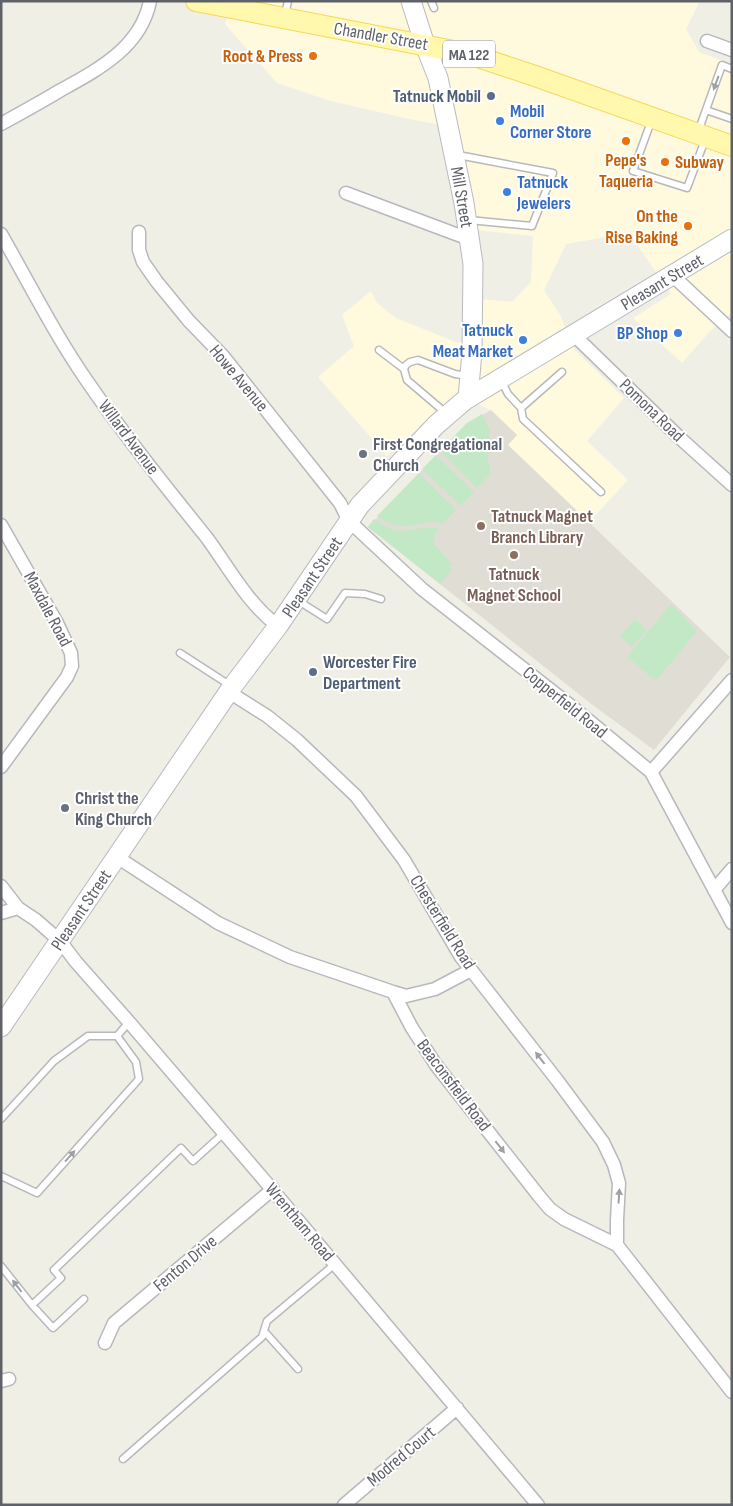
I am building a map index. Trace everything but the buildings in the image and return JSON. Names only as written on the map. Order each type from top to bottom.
[{"type":"main road","name":"Chandler Street","points":[[196,1],[286,10],[425,45],[458,51],[498,63],[732,146]]},
{"type":"main road","name":"Mill Street","points":[[411,1],[438,78],[473,264],[468,398]]},
{"type":"main road","name":"Pleasant Street","points":[[1,1027],[231,689],[278,626],[366,498],[448,415],[468,398],[732,239]]},
{"type":"street","points":[[1,124],[111,60],[132,40],[140,28],[150,1]]},
{"type":"street","points":[[706,41],[732,50]]},
{"type":"street","points":[[346,192],[469,239]]},
{"type":"street","name":"Howe Avenue","points":[[139,232],[139,250],[143,262],[157,282],[256,396],[340,503],[349,521]]},
{"type":"street","name":"Willard Avenue","points":[[1,234],[46,315],[88,382],[224,561],[250,599],[265,616],[278,626]]},
{"type":"street","points":[[672,275],[732,331]]},
{"type":"street","name":"Pomona Road","points":[[574,334],[681,439],[732,485]]},
{"type":"street","name":"Copperfield Road","points":[[349,521],[422,589],[651,772],[732,923]]},
{"type":"street","name":"Maxdale Road","points":[[1,525],[57,624],[71,653],[72,666],[62,684],[1,767]]},
{"type":"street","points":[[651,772],[732,680]]},
{"type":"street","name":"Chesterfield Road","points":[[231,689],[297,740],[356,796],[404,860],[460,957],[557,1080],[603,1142],[614,1165],[619,1183],[616,1220],[617,1244]]},
{"type":"street","points":[[117,857],[218,923],[290,957],[393,992],[406,996],[435,989],[471,970]]},
{"type":"street","points":[[714,890],[732,869]]},
{"type":"street","name":"Wrentham Road","points":[[1,886],[18,908],[36,920],[60,941],[76,962],[273,1189],[538,1505]]},
{"type":"street","points":[[1,913],[18,908]]},
{"type":"street","name":"Beaconsfield Road","points":[[393,992],[412,1028],[436,1066],[550,1209],[564,1220],[583,1230],[617,1244],[732,1392]]},
{"type":"street","name":"Fenton Drive","points":[[105,1343],[114,1323],[273,1189]]},
{"type":"street","name":"Modred Court","points":[[344,1505],[458,1408]]},
{"type":"lane","points":[[652,118],[634,171],[687,188],[702,136],[706,110],[722,65],[732,69]]},
{"type":"lane","points":[[706,110],[732,119]]},
{"type":"lane","points":[[454,155],[553,173],[532,226],[466,220]]},
{"type":"lane","points":[[378,350],[404,369],[408,380],[448,415]]},
{"type":"lane","points":[[404,369],[410,362],[418,360],[455,374],[470,376]]},
{"type":"lane","points":[[521,408],[562,372]]},
{"type":"lane","points":[[500,379],[508,394],[521,408],[523,419],[601,492]]},
{"type":"lane","points":[[296,599],[327,619],[346,593],[365,594],[381,598]]},
{"type":"lane","points":[[180,653],[231,689]]},
{"type":"lane","points":[[1,1119],[54,1061],[88,1036],[117,1036],[129,1022]]},
{"type":"lane","points":[[1,1176],[38,1193],[139,1079],[136,1062],[117,1036]]},
{"type":"lane","points":[[32,1305],[61,1278],[54,1270],[181,1148],[193,1161],[224,1133]]},
{"type":"lane","points":[[123,1458],[262,1337],[267,1321],[334,1264]]},
{"type":"lane","points":[[1,1266],[53,1328],[84,1299]]},
{"type":"lane","points":[[264,1331],[298,1369]]},
{"type":"shaded area","points":[[232,1],[700,1],[686,29],[699,52],[732,64],[732,313],[710,331],[682,363],[633,318],[671,294],[629,233],[566,244],[544,290],[560,315],[575,350],[624,398],[587,441],[628,480],[589,522],[508,445],[517,435],[490,410],[457,394],[387,456],[318,377],[354,346],[342,315],[371,291],[377,303],[396,318],[458,343],[478,331],[481,299],[512,302],[531,282],[533,236],[475,230],[459,128],[414,120],[327,100],[277,83],[225,24]]},
{"type":"shaded area","name":"Tatnuck Magnet School","points":[[491,410],[517,435],[508,445],[730,657],[654,750],[590,703],[368,527],[467,423]]},
{"type":"green space","points":[[482,414],[490,431],[488,460],[491,474],[477,488],[440,451],[466,424]]},
{"type":"green space","points":[[436,455],[474,492],[461,506],[422,469]]},
{"type":"green space","points":[[419,473],[456,510],[443,524],[426,522],[404,526],[387,522],[377,516]]},
{"type":"green space","points":[[374,519],[384,526],[400,531],[439,528],[435,534],[434,544],[452,564],[450,567],[452,570],[440,584],[368,527]]},
{"type":"green space","points":[[671,604],[697,631],[656,681],[627,657]]},
{"type":"green space","points":[[635,619],[647,630],[632,647],[620,636]]},
{"type":"place","name":"Root & Press","points":[[313,56]]},
{"type":"place","name":"Tatnuck Mobil","points":[[491,96]]},
{"type":"place","name":"Mobil Corner Store","points":[[500,121]]},
{"type":"place","name":"Pepe's Taqueria","points":[[626,141]]},
{"type":"place","name":"Subway","points":[[665,162]]},
{"type":"place","name":"Tatnuck Jewelers","points":[[507,192]]},
{"type":"place","name":"On the Rise Baking","points":[[688,226]]},
{"type":"place","name":"BP Shop","points":[[678,333]]},
{"type":"place","name":"Tatnuck Meat Market","points":[[523,340]]},
{"type":"place","name":"First Congregational Church","points":[[363,454]]},
{"type":"place","name":"Tatnuck Magnet Branch Library","points":[[481,526]]},
{"type":"place","name":"Tatnuck Magnet School","points":[[514,555]]},
{"type":"place","name":"Worcester Fire Department","points":[[313,672]]},
{"type":"place","name":"Christ the King Church","points":[[65,808]]}]
